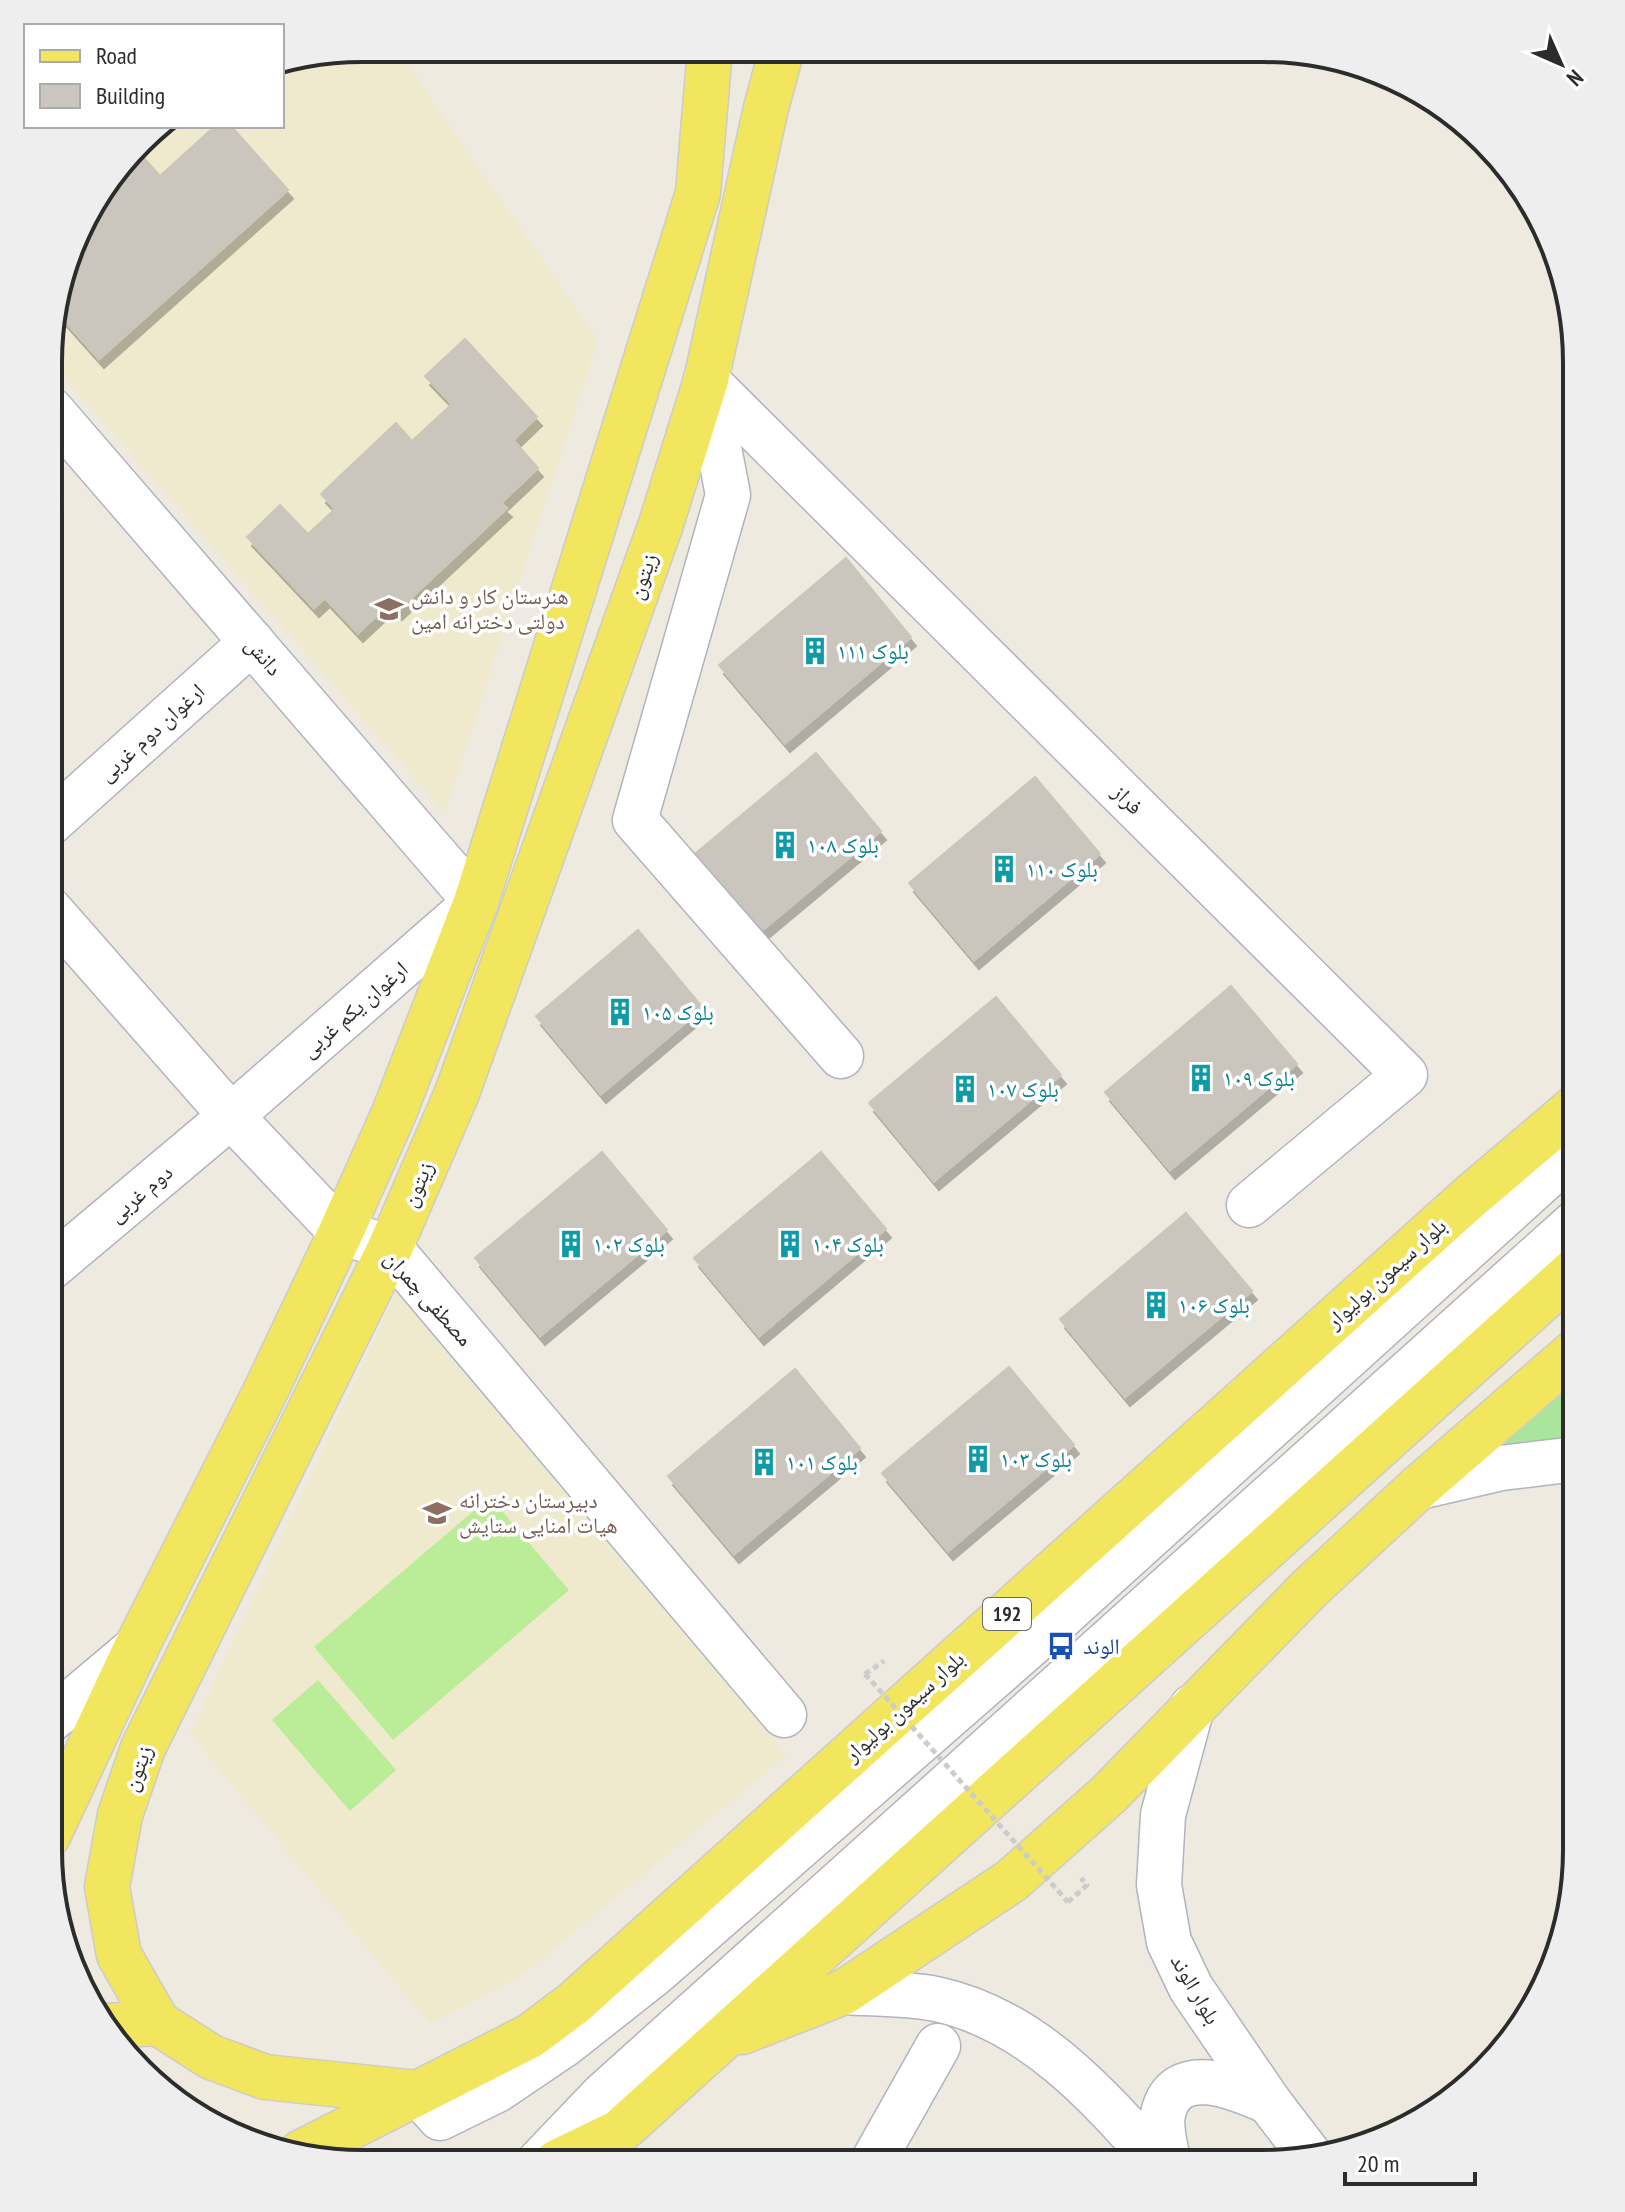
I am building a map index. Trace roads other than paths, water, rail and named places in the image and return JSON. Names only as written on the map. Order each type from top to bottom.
[{"type":"main road","points":[[62,1806],[136,1648],[267,1388],[341,1232],[394,1113],[476,902],[698,193],[709,62]]},
{"type":"main road","name":"زیتون","points":[[418,2093],[265,2077],[211,2057],[158,2023],[119,1955],[107,1887],[120,1815],[143,1748],[390,1248],[457,1093],[655,539],[706,380],[778,62]]},
{"type":"main road","name":"بلوار سیمون بولیوار","points":[[314,2146],[530,2036],[574,2003],[1459,1207],[1563,1118]]},
{"type":"main road","points":[[582,2150],[619,2132],[1563,1281]]},
{"type":"main road","points":[[718,2042],[844,1992],[1011,1881],[1109,1794],[1310,1588],[1419,1487],[1563,1362]]},
{"type":"main road","points":[[119,2025],[158,2023]]},
{"type":"main road","points":[[357,2150],[418,2093]]},
{"type":"street","points":[[706,380],[728,495],[635,820],[841,1056]]},
{"type":"street","name":"فراز","points":[[706,380],[1405,1075],[1249,1205]]},
{"type":"street","name":"دانش","points":[[62,423],[476,902]]},
{"type":"street","name":"ارغوان دوم غربی","points":[[62,812],[252,642]]},
{"type":"street","name":"ارغوان یکم غربی","points":[[231,1116],[476,902]]},
{"type":"street","name":"مصطفی چمران","points":[[62,924],[231,1116],[341,1232],[390,1248],[784,1715]]},
{"type":"street","name":"دوم غربی","points":[[62,1258],[231,1116]]},
{"type":"street","points":[[418,2093],[440,2118],[497,2090],[565,2044],[655,1973],[1030,1645],[1563,1162]]},
{"type":"street","points":[[550,2150],[604,2094],[1563,1234]]},
{"type":"street","points":[[1419,1487],[1501,1468],[1563,1461]]},
{"type":"street","points":[[62,1710],[136,1648]]},
{"type":"street","name":"بلوار الوند","points":[[1192,1707],[1163,1815],[1159,1885],[1169,1942],[1191,1988],[1303,2147]]},
{"type":"street","points":[[844,1992],[935,1999],[980,2014],[1021,2034],[1065,2065],[1113,2111],[1147,2150]]},
{"type":"street","points":[[879,2150],[938,2046]]},
{"type":"street","points":[[1167,2150],[1163,2114],[1173,2094],[1192,2082],[1227,2084],[1269,2102]]},
{"type":"place","name":"هنرستان کار و دانش دولتی دخترانه امین","points":[[389,609]]},
{"type":"place","name":"بلوک ۱۱۱","points":[[815,651]]},
{"type":"place","name":"بلوک ۱۰۸","points":[[785,845]]},
{"type":"place","name":"بلوک ۱۱۰","points":[[1004,869]]},
{"type":"place","name":"بلوک ۱۰۵","points":[[620,1012]]},
{"type":"place","name":"بلوک ۱۰۹","points":[[1201,1078]]},
{"type":"place","name":"بلوک ۱۰۷","points":[[965,1089]]},
{"type":"place","name":"بلوک ۱۰۲","points":[[571,1244]]},
{"type":"place","name":"بلوک ۱۰۴","points":[[790,1244]]},
{"type":"place","name":"بلوک ۱۰۶","points":[[1156,1305]]},
{"type":"place","name":"بلوک ۱۰۳","points":[[978,1459]]},
{"type":"place","name":"بلوک ۱۰۱","points":[[764,1462]]},
{"type":"place","name":"دبیرستان دخترانه هیات امنایی ستایش","points":[[437,1513]]},
{"type":"place","name":"الوند","points":[[1061,1646]]}]
